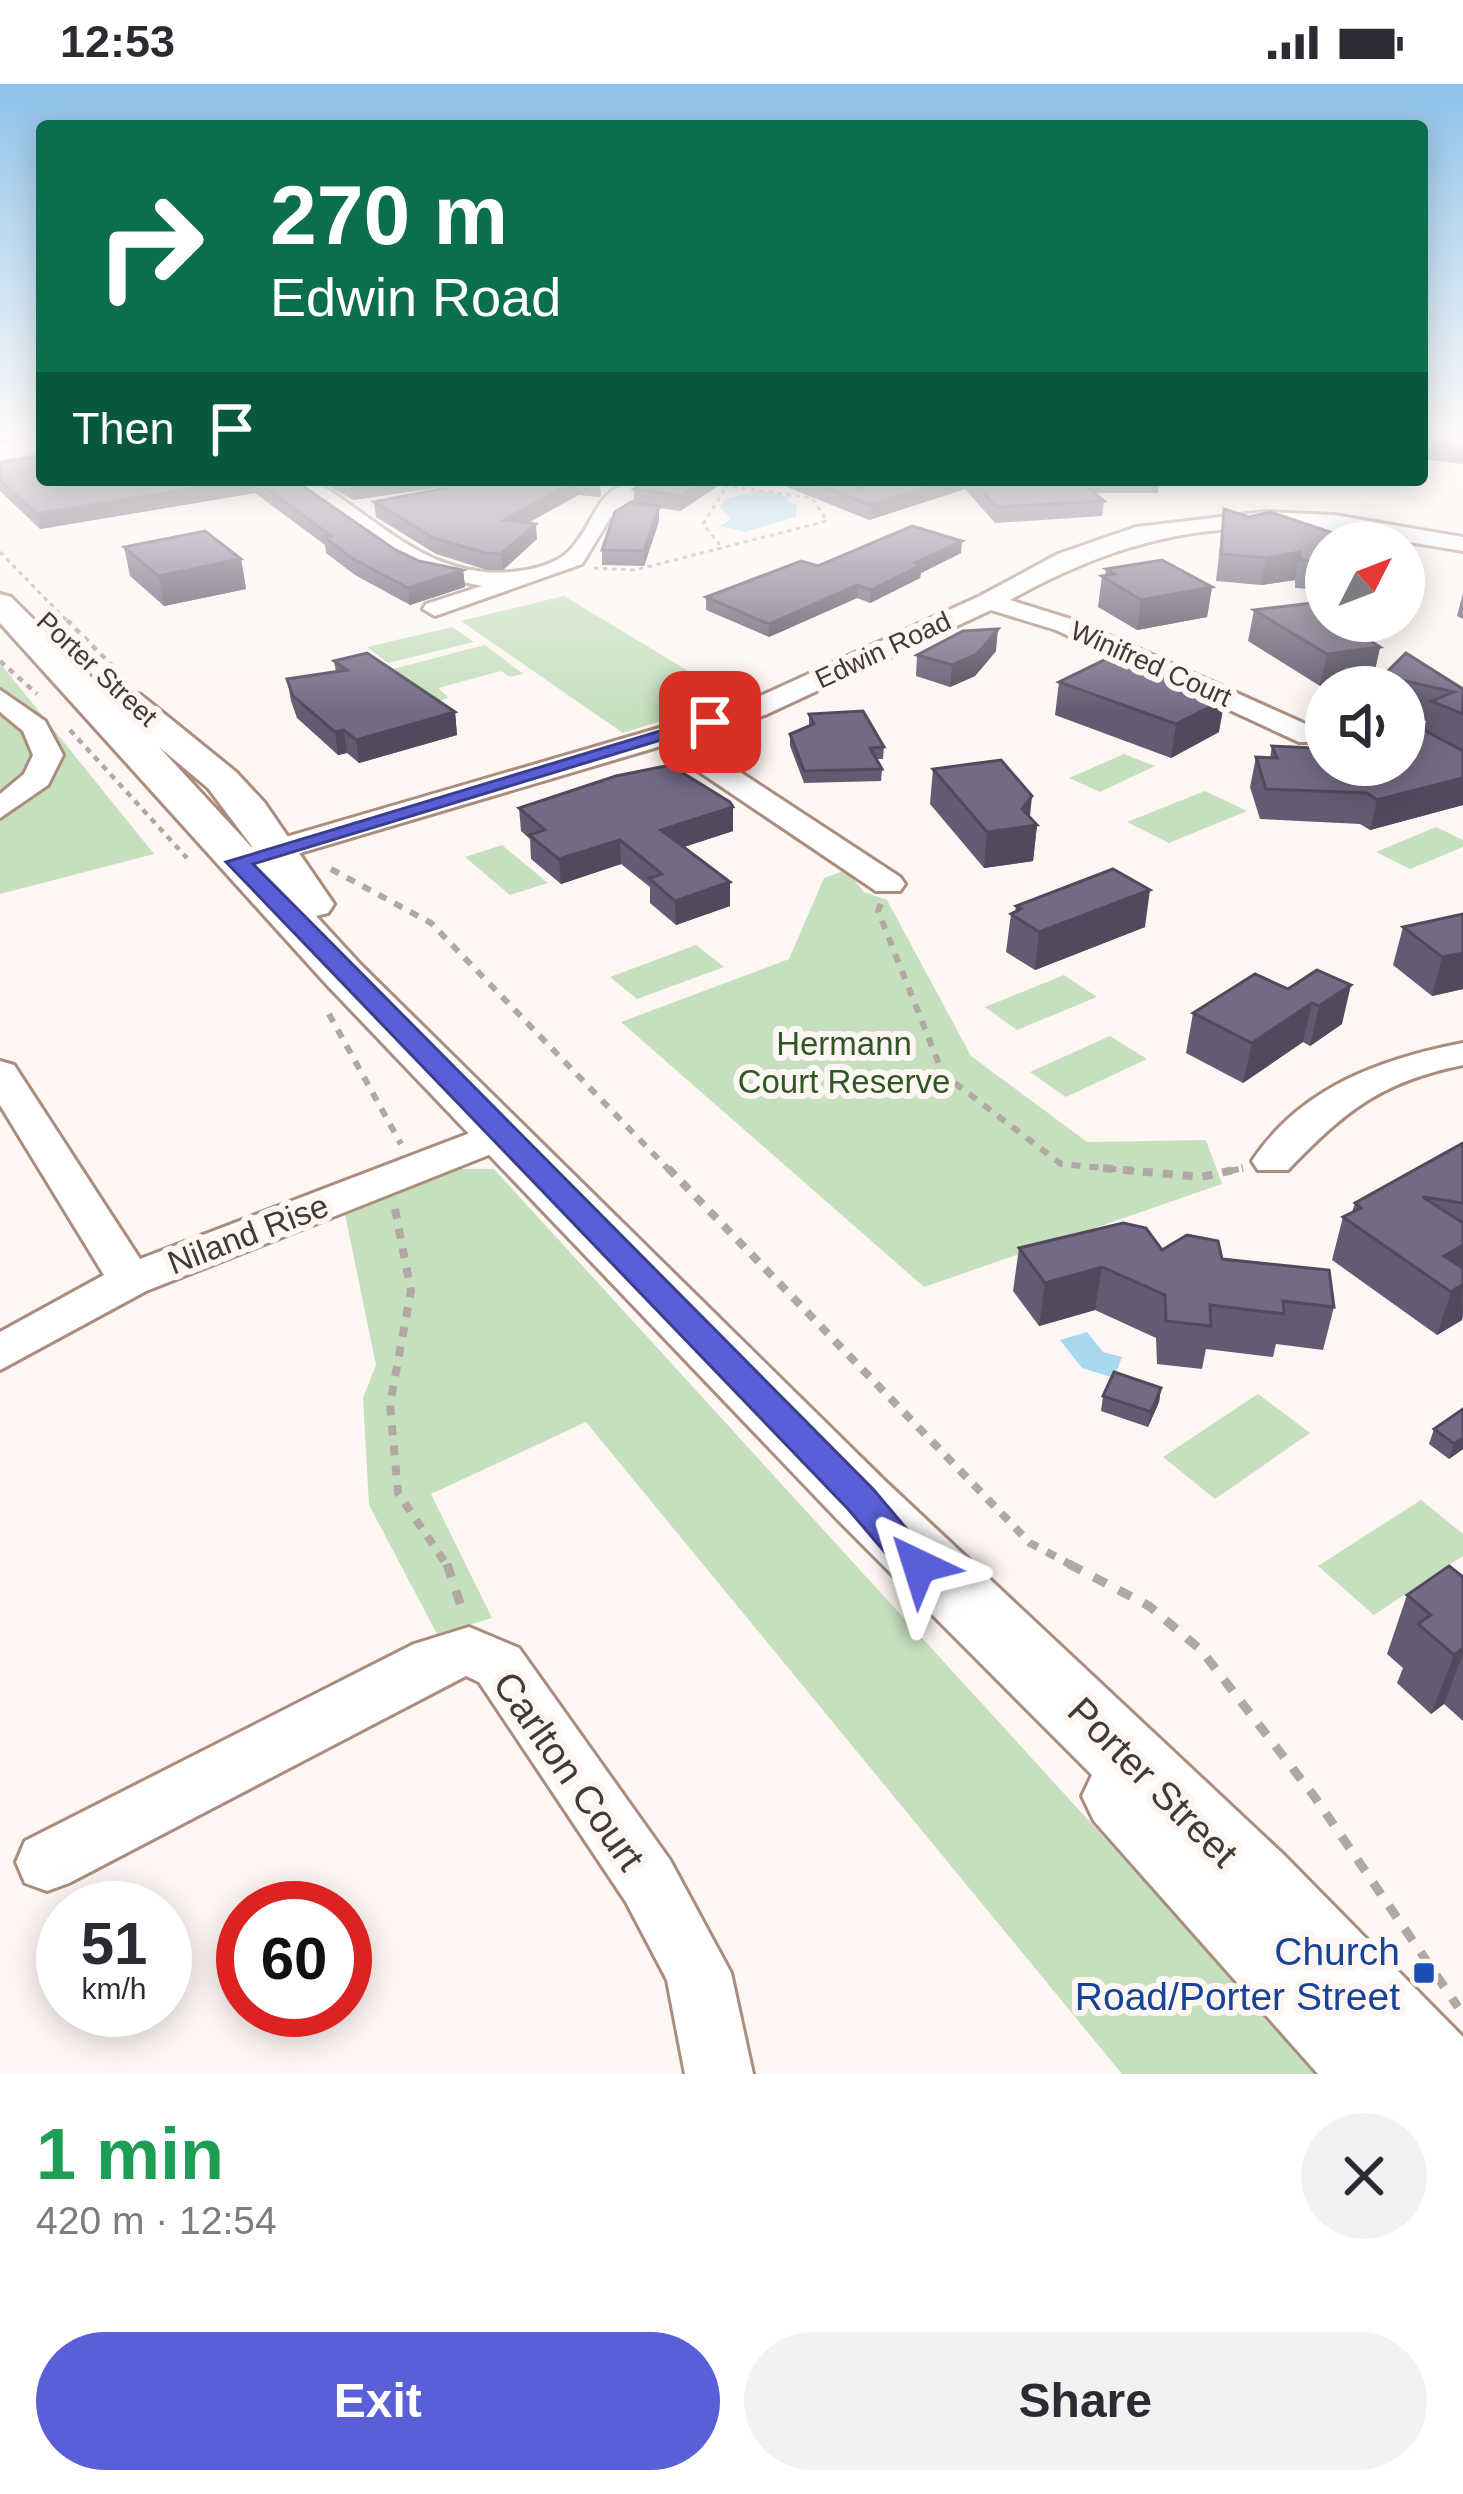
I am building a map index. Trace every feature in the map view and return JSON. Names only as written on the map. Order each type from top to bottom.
[{"type":"main road","name":"Porter Street","points":[[0,576],[183,769]]},
{"type":"main road","name":"Porter Street","points":[[0,604],[183,769],[250,811],[252,854],[323,919],[505,1134],[860,1499],[1134,1762],[1436,2074]]},
{"type":"main road","name":"Porter Street","points":[[860,1499],[1126,1801],[1378,2074]]},
{"type":"street","points":[[363,527],[407,561],[460,578],[499,580],[560,566],[578,557],[593,527]]},
{"type":"street","name":"Edwin Road","points":[[252,854],[754,709],[989,601],[1098,545],[1184,527]]},
{"type":"street","name":"Edwin Road","points":[[1363,527],[1463,544]]},
{"type":"street","points":[[435,609],[490,592],[499,580]]},
{"type":"street","name":"Winifred Court","points":[[989,601],[1065,625],[1305,734]]},
{"type":"street","points":[[0,698],[35,727],[48,754],[37,779],[0,809]]},
{"type":"street","points":[[667,736],[888,884]]},
{"type":"street","points":[[1273,1162],[1345,1089],[1399,1066],[1463,1054]]},
{"type":"street","points":[[0,1073],[130,1280]]},
{"type":"street","name":"Niland Rise","points":[[0,1353],[130,1280],[505,1134]]},
{"type":"street","name":"Carlton Court","points":[[47,1862],[434,1661],[469,1651],[500,1665],[648,1881],[698,1973],[719,2074]]},
{"type":"path","points":[[706,527],[721,544]]},
{"type":"path","points":[[560,566],[634,569],[721,544],[812,527]]},
{"type":"path","points":[[0,661],[52,710]]},
{"type":"path","points":[[67,727],[252,854],[318,860],[360,888],[431,923],[1030,1543],[1149,1606],[1201,1650],[1314,1796],[1463,2014]]},
{"type":"path","points":[[888,884],[878,911],[943,1074],[1061,1164],[1201,1178],[1273,1162]]},
{"type":"path","points":[[315,999],[331,1016],[416,1170],[423,1192],[395,1209],[411,1291],[390,1404],[398,1493],[448,1563],[461,1601],[469,1651]]},
{"type":"green space","points":[[564,596],[733,698],[623,733],[461,621]]},
{"type":"green space","points":[[452,627],[474,642],[388,663],[367,647]]},
{"type":"green space","points":[[485,645],[523,674],[510,677],[501,671],[438,688],[449,698],[431,703],[389,670]]},
{"type":"green space","points":[[0,663],[154,854],[0,894]]},
{"type":"green space","points":[[1124,754],[1155,766],[1100,792],[1069,778]]},
{"type":"green space","points":[[1205,791],[1247,811],[1169,843],[1127,822]]},
{"type":"green space","points":[[1436,827],[1463,840],[1463,847],[1410,869],[1376,852]]},
{"type":"green space","points":[[502,845],[548,883],[510,895],[465,857]]},
{"type":"green space","name":"Hermann Court Reserve","points":[[846,870],[864,892],[887,900],[971,1056],[1087,1142],[1206,1140],[1222,1184],[924,1287],[621,1022],[789,959],[824,878]]},
{"type":"green space","points":[[696,945],[724,967],[637,999],[610,977]]},
{"type":"green space","points":[[1064,975],[1097,997],[1017,1030],[985,1007]]},
{"type":"green space","points":[[1110,1036],[1147,1059],[1066,1097],[1030,1072]]},
{"type":"green space","points":[[457,1169],[494,1169],[1320,2074],[1122,2074],[586,1422],[431,1494],[492,1618],[437,1634],[369,1505],[363,1398],[376,1365],[345,1214]]},
{"type":"green space","points":[[1258,1394],[1310,1433],[1215,1499],[1163,1457]]},
{"type":"green space","points":[[1421,1500],[1463,1534],[1463,1556],[1374,1615],[1318,1566]]},
{"type":"water","points":[[724,527],[762,527],[745,532]]},
{"type":"water","points":[[1087,1332],[1103,1352],[1122,1357],[1114,1378],[1082,1368],[1060,1340]]},
{"type":"building","points":[[319,527],[362,527],[419,561],[463,570],[408,588],[353,559],[324,537],[331,536]]},
{"type":"building","points":[[415,527],[533,527],[501,554],[434,538]]},
{"type":"building","points":[[610,527],[652,527],[644,551],[602,550]]},
{"type":"building","points":[[910,527],[962,541],[871,590],[857,585],[769,624],[706,597],[801,561],[818,566]]},
{"type":"building","points":[[1223,527],[1305,527],[1305,560],[1300,560],[1300,552],[1266,558],[1221,554]]},
{"type":"building","points":[[205,531],[241,559],[158,576],[124,547]]},
{"type":"building","points":[[1162,560],[1212,587],[1141,600],[1102,576],[1115,574],[1106,569]]},
{"type":"building","points":[[1305,604],[1305,641],[1254,610]]},
{"type":"building","points":[[998,629],[977,654],[952,665],[917,655],[963,631]]},
{"type":"building","points":[[1307,642],[1372,642],[1380,647],[1327,654]]},
{"type":"building","points":[[367,653],[455,712],[356,740],[344,730],[335,732],[293,696],[287,679],[347,670],[334,661]]},
{"type":"building","points":[[1406,653],[1463,689],[1463,714],[1431,701],[1454,692],[1425,685],[1425,666],[1393,666]]},
{"type":"building","points":[[1108,658],[1225,699],[1176,724],[1059,682]]},
{"type":"building","points":[[863,711],[884,747],[870,748],[882,769],[804,771],[790,734],[814,724],[809,714]]},
{"type":"building","points":[[1425,731],[1463,751],[1463,778],[1377,800],[1367,793],[1266,789],[1256,757],[1277,758],[1272,746],[1305,748],[1305,786],[1425,786]]},
{"type":"building","points":[[1001,760],[1032,796],[1022,809],[1037,825],[987,832],[933,769]]},
{"type":"building","points":[[670,765],[733,807],[661,830],[730,882],[675,901],[649,878],[662,874],[620,840],[559,859],[529,835],[545,830],[519,808],[616,776]]},
{"type":"building","points":[[1113,869],[1150,890],[1039,932],[1011,914],[1021,909],[1016,906]]},
{"type":"building","points":[[1463,914],[1463,953],[1442,957],[1403,927]]},
{"type":"building","points":[[1317,970],[1351,985],[1319,1006],[1312,1003],[1252,1043],[1193,1013],[1255,974],[1288,989]]},
{"type":"building","points":[[1463,1143],[1463,1203],[1423,1197],[1463,1223],[1463,1245],[1444,1256],[1463,1268],[1463,1284],[1451,1292],[1343,1217],[1361,1208],[1355,1203]]},
{"type":"building","points":[[1123,1223],[1146,1228],[1162,1250],[1187,1235],[1218,1241],[1222,1259],[1329,1270],[1334,1307],[1283,1301],[1284,1314],[1210,1305],[1211,1326],[1166,1321],[1165,1295],[1102,1267],[1045,1283],[1019,1248]]},
{"type":"building","points":[[1114,1372],[1161,1388],[1151,1412],[1103,1396]]},
{"type":"building","points":[[1463,1409],[1463,1438],[1454,1444],[1434,1429]]},
{"type":"building","points":[[1449,1566],[1463,1577],[1463,1648],[1454,1655],[1418,1624],[1431,1615],[1407,1595]]},
{"type":"place","name":"Church Road/Porter Street","points":[[1424,1973]]},
{"type":"route","points":[[710,722],[238,862],[860,1499],[919,1566]]}]
